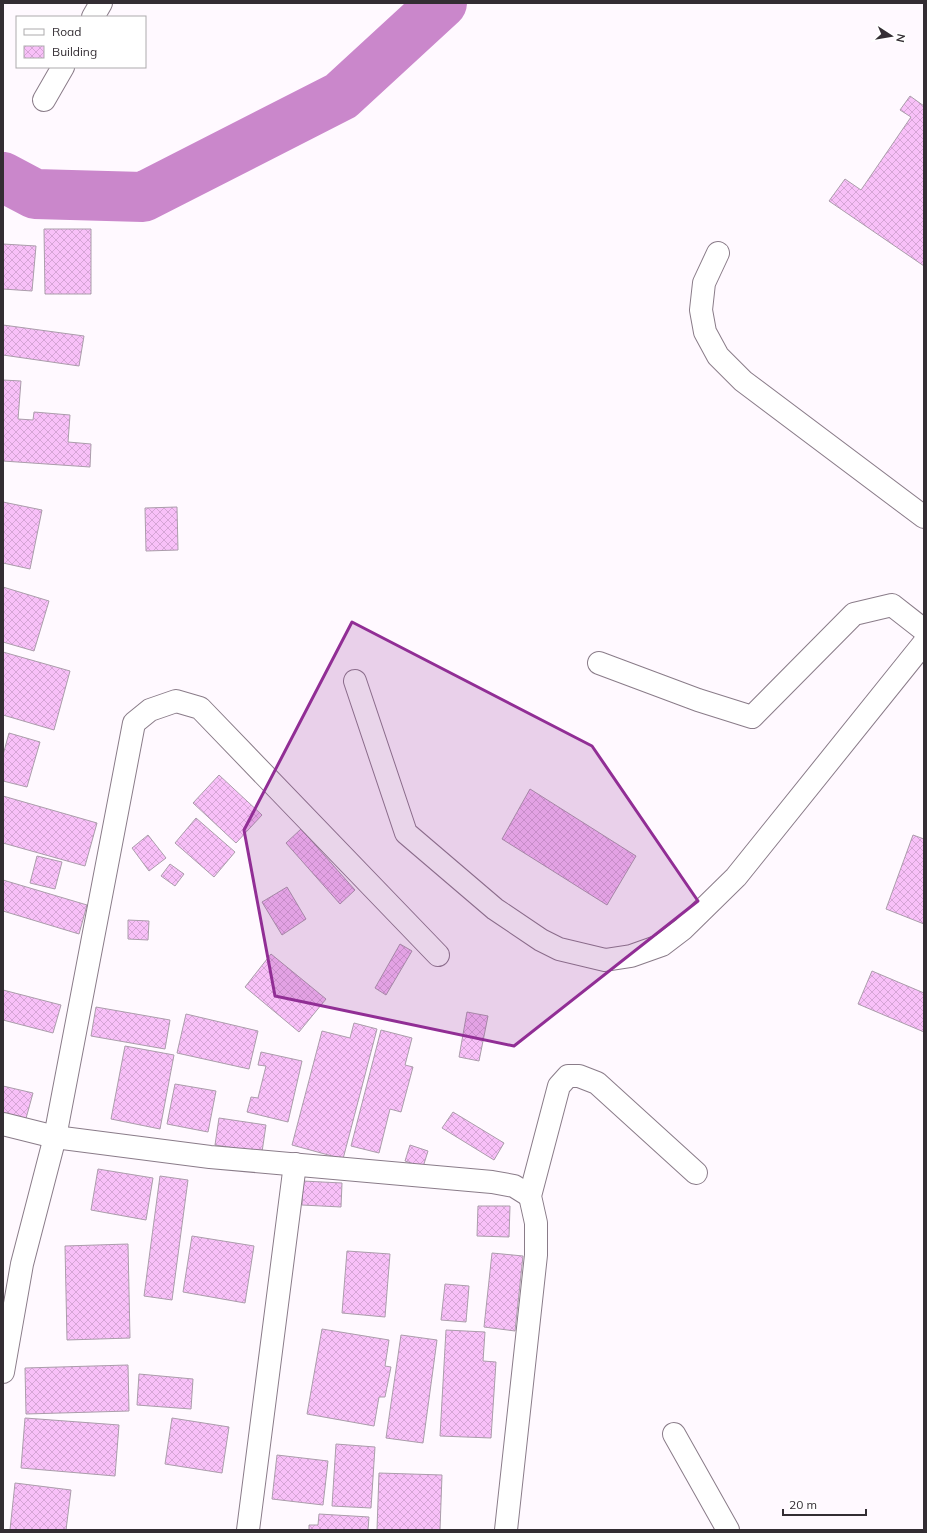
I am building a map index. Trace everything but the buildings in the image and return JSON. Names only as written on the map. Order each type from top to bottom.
[{"type":"street","points":[[94,16],[101,3]]},
{"type":"street","points":[[44,100],[62,68]]},
{"type":"street","points":[[718,253],[704,283],[700,310],[705,332],[718,356],[743,381],[924,517]]},
{"type":"street","points":[[599,663],[698,700],[752,717],[854,614],[892,604],[924,630]]},
{"type":"street","points":[[355,681],[406,833],[495,909],[541,940],[559,949],[605,960],[631,956],[662,945],[683,929],[736,877],[924,643]]},
{"type":"street","points":[[3,1372],[22,1264],[55,1137],[134,723],[150,710],[176,701],[200,708],[438,955]]},
{"type":"street","points":[[506,1530],[536,1255],[536,1223],[530,1196],[559,1086],[568,1076],[579,1076],[597,1083],[696,1173]]},
{"type":"street","points":[[3,1124],[55,1137],[210,1157],[492,1182],[514,1186],[530,1196]]},
{"type":"street","points":[[248,1530],[295,1164]]},
{"type":"street","points":[[674,1434],[728,1530]]},
{"type":"highlighted area","points":[[352,622],[592,746],[698,901],[514,1046],[275,996],[244,830]]},
{"type":"waterway","points":[[3,177],[35,194],[143,197],[341,96],[442,3]]}]
